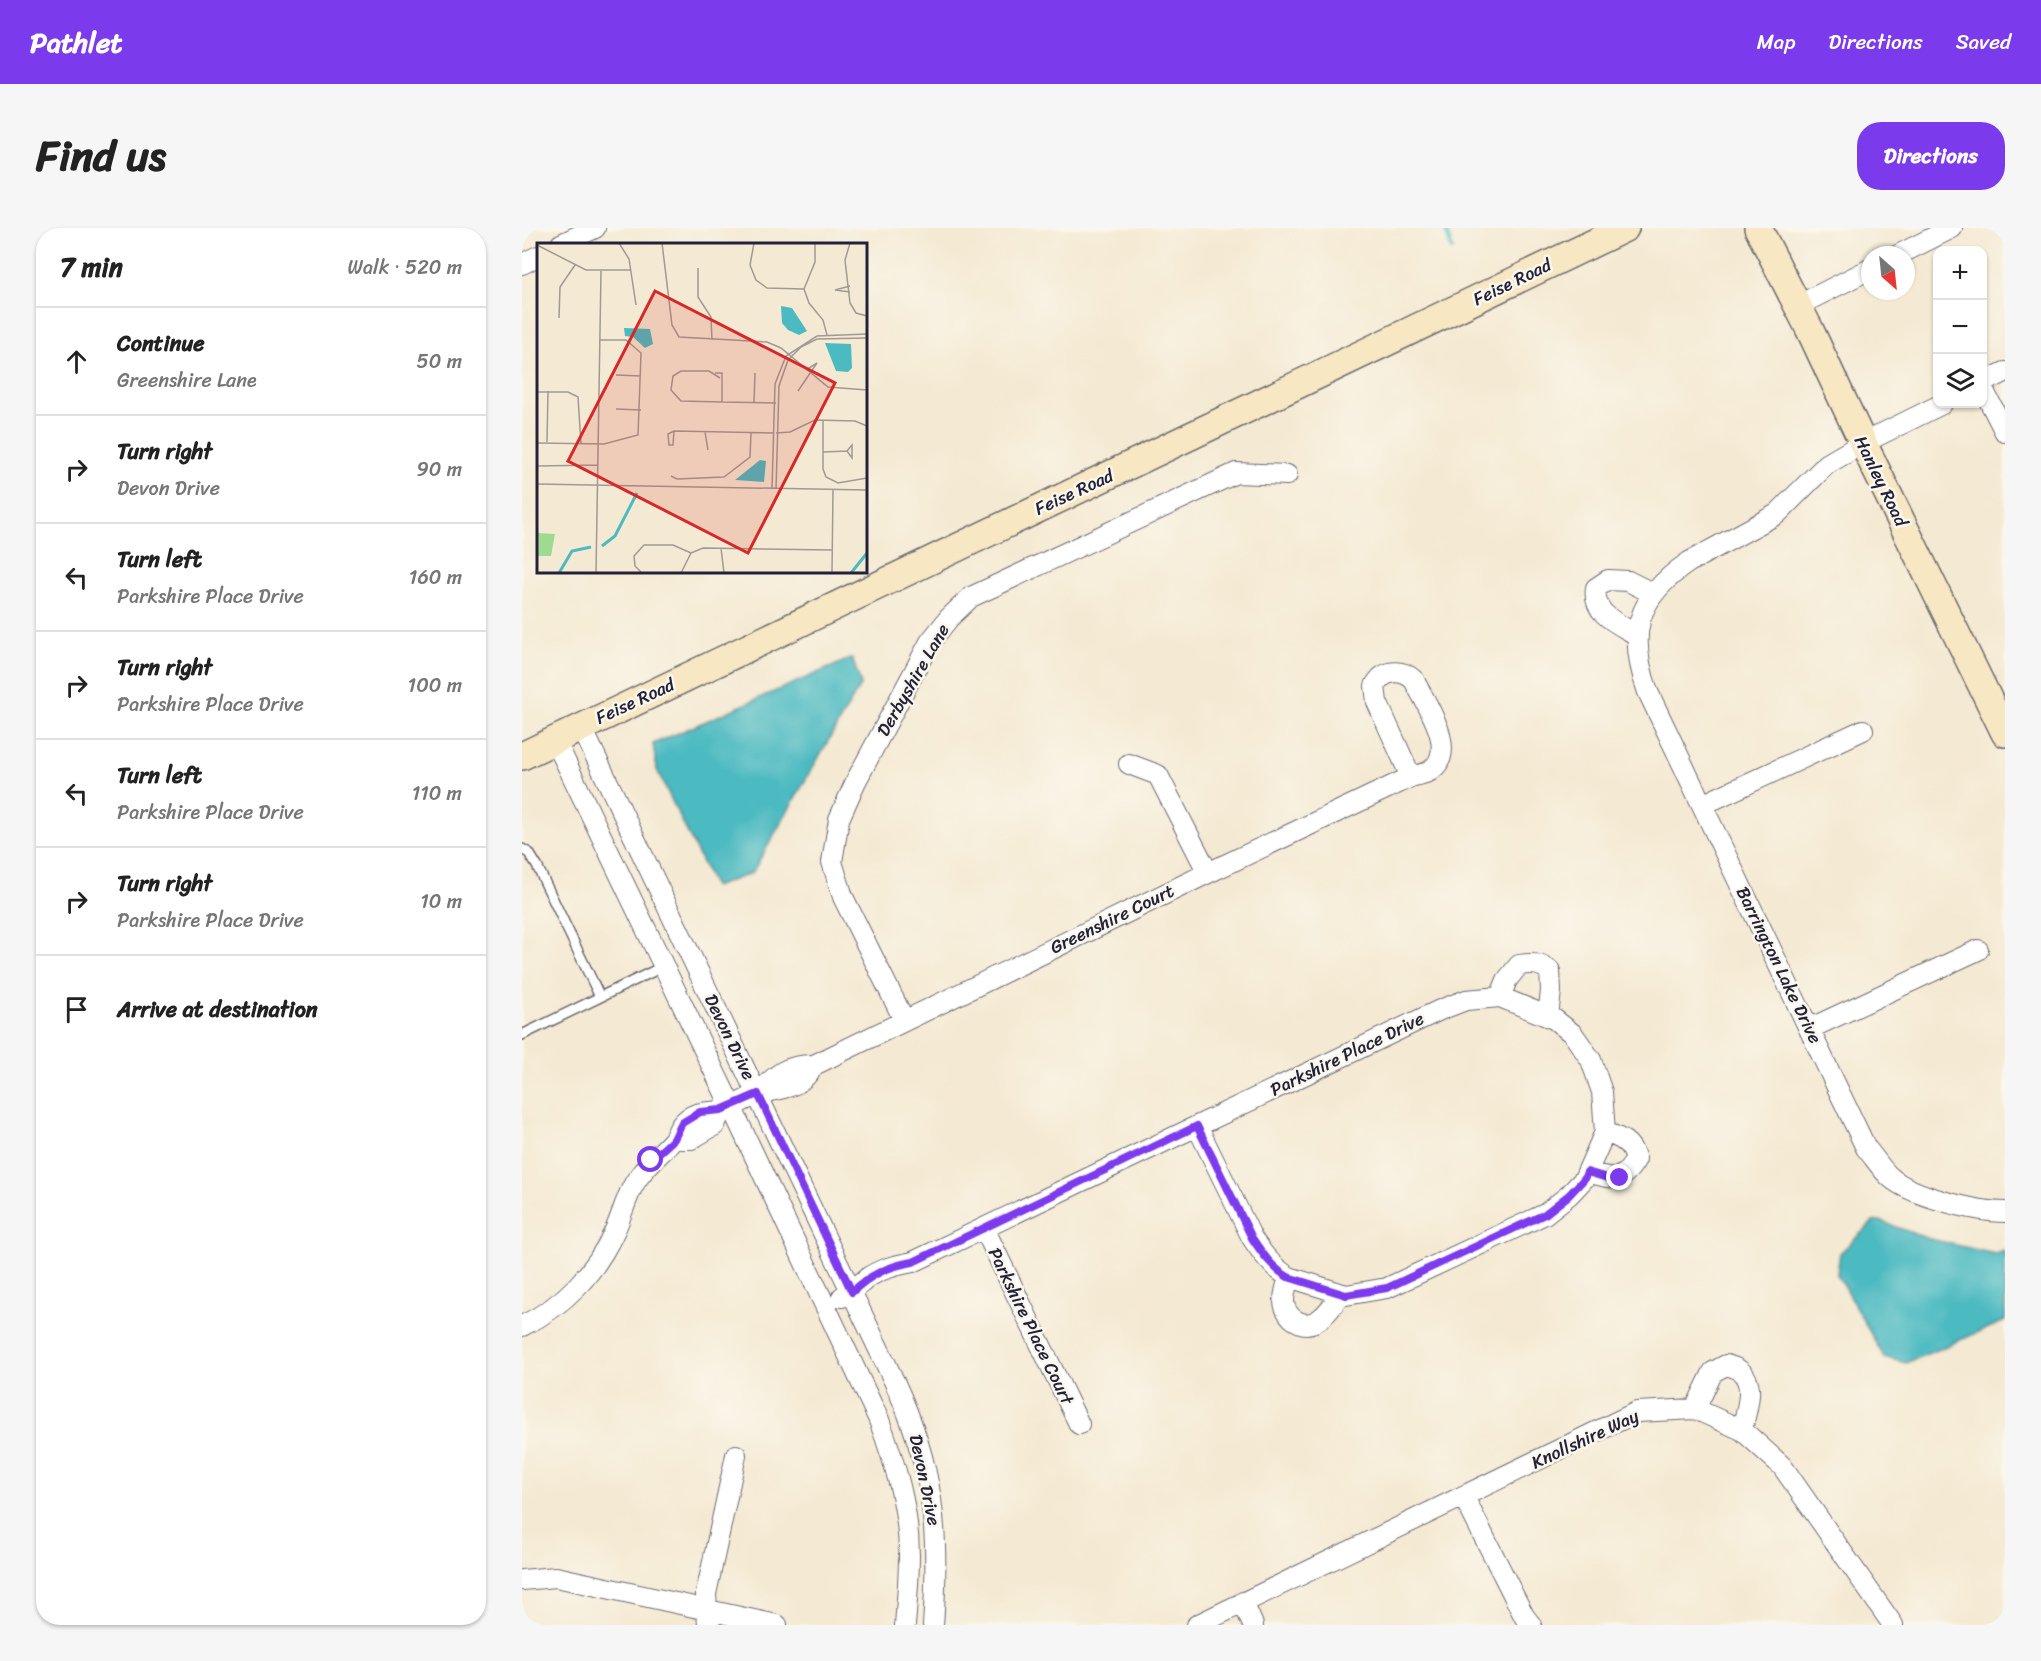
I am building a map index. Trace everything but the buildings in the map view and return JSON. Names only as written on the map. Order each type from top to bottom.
[{"type":"street","points":[[563,243],[595,228]]},
{"type":"street","name":"Feise Road","points":[[522,756],[1625,228]]},
{"type":"street","name":"Hanley Road","points":[[1758,228],[2005,733]]},
{"type":"street","points":[[1915,246],[1952,228]]},
{"type":"street","points":[[522,264],[537,256]]},
{"type":"street","points":[[1797,306],[1861,274]]},
{"type":"street","points":[[1987,383],[2005,372]]},
{"type":"street","points":[[1987,394],[2005,432]]},
{"type":"street","name":"Barrington Lake Drive","points":[[1934,408],[1863,443],[1827,464],[1777,514],[1689,561],[1675,571],[1652,593],[1639,619],[1637,635],[1644,681],[1648,692],[1866,1148],[1890,1178],[1924,1196],[1993,1212],[2005,1212]]},
{"type":"street","name":"Derbyshire Lane","points":[[904,1020],[843,897],[832,862],[839,819],[843,810],[930,642],[949,618],[971,597],[1225,477],[1236,472],[1287,475]]},
{"type":"street","points":[[1637,635],[1611,619],[1598,607],[1594,599],[1596,588],[1608,580],[1628,581],[1652,593]]},
{"type":"street","name":"Greenshire Court","points":[[726,1108],[758,1094],[777,1091],[806,1078],[814,1065],[904,1020],[1208,873],[1430,770],[1442,756],[1442,738],[1414,680],[1399,671],[1383,675],[1375,686],[1377,702],[1411,777]]},
{"type":"street","name":"Devon Drive","points":[[581,726],[903,1401],[927,1472],[936,1537],[937,1579],[933,1625]]},
{"type":"street","points":[[1702,805],[1863,730]]},
{"type":"street","name":"Devon Drive","points":[[555,740],[664,966],[726,1108],[825,1305],[879,1420],[893,1459],[902,1495],[909,1554],[905,1625]]},
{"type":"street","points":[[1129,764],[1158,775],[1208,873]]},
{"type":"street","points":[[1809,1029],[1978,950]]},
{"type":"street","points":[[664,966],[690,954]]},
{"type":"street","points":[[1500,997],[1508,980],[1519,965],[1534,963],[1543,965],[1550,971],[1551,990],[1548,1016]]},
{"type":"street","name":"Parkshire Place Drive","points":[[825,1305],[852,1292],[874,1289],[904,1275],[913,1262],[1197,1126],[1440,1010],[1466,1000],[1500,997],[1554,1018],[1573,1034],[1591,1060],[1602,1092],[1605,1132],[1584,1179],[1569,1195],[1545,1214],[1387,1288],[1356,1294],[1341,1294],[1288,1277],[1263,1255],[1252,1238],[1197,1126]]},
{"type":"street","points":[[522,1326],[558,1304],[584,1281],[601,1257],[615,1230],[633,1185],[651,1160],[674,1139],[691,1139],[715,1125],[726,1108]]},
{"type":"street","points":[[1587,1172],[1611,1179],[1620,1178],[1636,1159],[1630,1144],[1622,1138],[1605,1132]]},
{"type":"street","name":"Parkshire Place Court","points":[[984,1228],[1079,1424]]},
{"type":"street","points":[[1288,1277],[1284,1303],[1289,1316],[1299,1323],[1311,1324],[1320,1319],[1330,1311],[1341,1294]]},
{"type":"street","points":[[1695,1409],[1713,1372],[1726,1365],[1740,1370],[1748,1382],[1749,1396],[1742,1430]]},
{"type":"street","name":"Knollshire Way","points":[[1201,1624],[1637,1412],[1695,1409],[1742,1430],[1782,1466],[1893,1625]]},
{"type":"street","points":[[708,1617],[706,1594],[736,1455]]},
{"type":"street","points":[[1464,1497],[1524,1616],[1532,1625]]},
{"type":"street","points":[[522,1580],[556,1577],[708,1617],[777,1625]]},
{"type":"street","points":[[1243,1602],[1253,1625]]},
{"type":"lane","points":[[522,849],[529,853],[537,866],[600,997]]},
{"type":"lane","points":[[522,1035],[664,966]]},
{"type":"water","points":[[852,658],[861,684],[752,873],[714,887],[657,770],[653,744]]},
{"type":"water","points":[[1880,1221],[1926,1238],[1995,1254],[2005,1251],[2005,1321],[1906,1363],[1884,1357],[1837,1274],[1840,1253],[1873,1222]]},
{"type":"waterway","points":[[1445,228],[1452,249]]},
{"type":"route","points":[[651,1160],[674,1139],[682,1123],[700,1112],[721,1110],[758,1094],[852,1292],[868,1277],[894,1265],[913,1262],[1197,1126],[1252,1238],[1263,1255],[1288,1277],[1346,1295],[1387,1288],[1545,1214],[1569,1195],[1584,1179],[1587,1172],[1611,1179],[1620,1178]]}]
